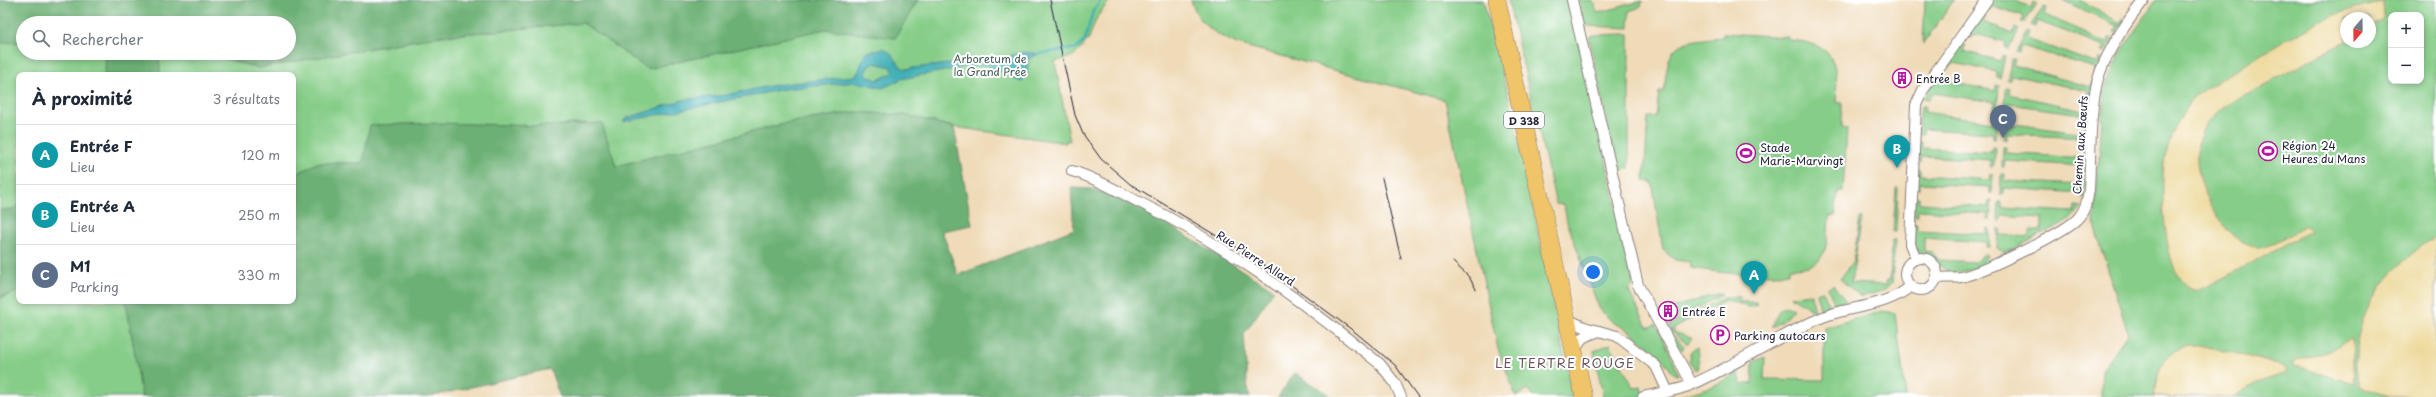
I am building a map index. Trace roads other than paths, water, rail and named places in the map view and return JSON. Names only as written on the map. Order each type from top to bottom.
[{"type":"main road","name":"D 338","points":[[1497,0],[1584,396]]},
{"type":"street","points":[[1572,0],[1638,285],[1692,384]]},
{"type":"street","points":[[1916,259],[1910,244],[1916,105],[1923,90],[1987,0]]},
{"type":"street","name":"Chemin aux Bœufs","points":[[1937,278],[1962,277],[1994,264],[2035,245],[2079,218],[2087,203],[2089,189],[2094,102],[2098,79],[2107,57],[2144,0]]},
{"type":"street","name":"Rue Pierre Allard","points":[[1072,171],[1086,175],[1164,214],[1258,271],[1380,364],[1396,383],[1401,397]]},
{"type":"street","points":[[1916,259],[1922,259],[1934,264],[1937,278],[1930,288],[1923,290],[1911,286],[1907,282],[1905,272],[1907,266],[1916,259]]},
{"type":"street","points":[[1643,397],[1668,392],[1692,384],[1758,350],[1785,333],[1825,316],[1889,298],[1911,286]]},
{"type":"street","points":[[1567,319],[1584,327],[1617,336],[1656,366],[1668,392]]},
{"type":"street","points":[[1574,352],[1582,338],[1601,331]]},
{"type":"water","points":[[883,48],[891,53],[905,69],[1007,57],[1024,52],[1038,54],[1028,59],[1027,76],[1021,82],[987,65],[964,67],[901,79],[883,88],[856,82],[784,89],[623,122],[625,119],[682,100],[726,95],[775,85],[854,76],[858,73],[865,53]],"holes":[[[873,63],[891,67],[893,73],[877,80],[866,75],[866,70]]]},
{"type":"waterway","points":[[1038,54],[1077,48],[1085,40],[1093,11],[1101,0]]},
{"type":"tram line","points":[[1050,0],[1075,115],[1083,134],[1101,159],[1130,184],[1257,260],[1355,332],[1395,365],[1418,397]]},
{"type":"tram line","points":[[1382,178],[1401,259]]},
{"type":"tram line","points":[[1453,262],[1469,277],[1476,289]]},
{"type":"place","name":"Entrée B","points":[[1902,78]]},
{"type":"place","name":"M1","points":[[2003,138]]},
{"type":"place","name":"Région 24 Heures du Mans","points":[[2268,151]]},
{"type":"place","name":"Stade Marie-Marvingt","points":[[1746,153]]},
{"type":"place","name":"Entrée A","points":[[1897,168]]},
{"type":"place","name":"Entrée F","points":[[1754,294]]},
{"type":"place","name":"Entrée E","points":[[1668,311]]},
{"type":"place","name":"Parking autocars","points":[[1720,335]]},
{"type":"district","name":"LE TERTRE ROUGE","points":[[1565,362]]},
{"type":"park label","name":"Arboretum de la Grand Prée","points":[[990,64]]}]
